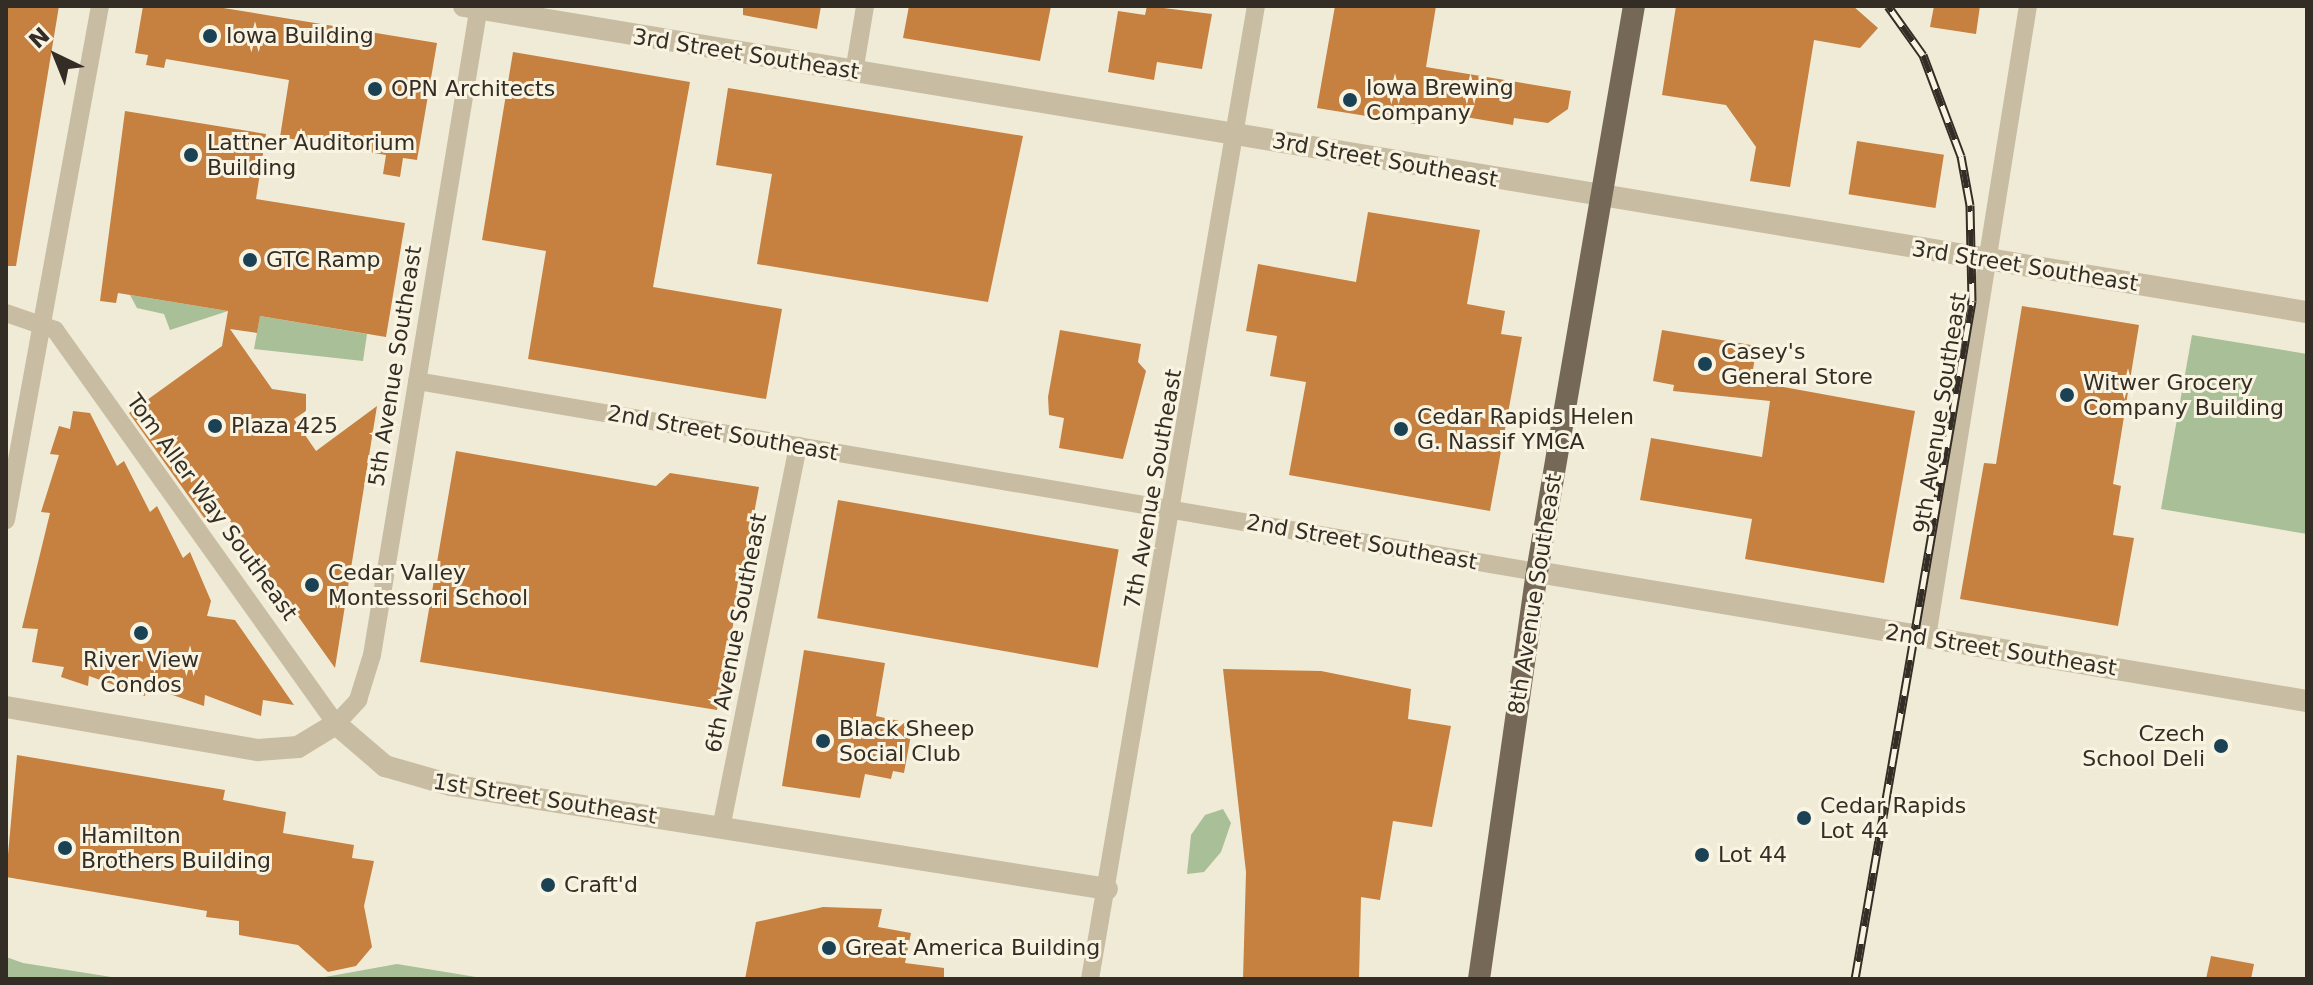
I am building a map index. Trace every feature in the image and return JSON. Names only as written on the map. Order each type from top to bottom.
[{"type":"main road","name":"8th Avenue Southeast","points":[[1476,979],[1537,572],[1634,6]]},
{"type":"street","points":[[6,520],[100,6]]},
{"type":"street","points":[[854,72],[865,6]]},
{"type":"street","name":"7th Avenue Southeast","points":[[1090,979],[1175,509],[1256,6]]},
{"type":"street","name":"9th Avenue Southeast","points":[[1927,637],[2028,6]]},
{"type":"street","name":"3rd Street Southeast","points":[[474,7],[2307,312]]},
{"type":"street","name":"5th Avenue Southeast","points":[[336,724],[369,674],[474,7]]},
{"type":"street","points":[[6,313],[44,321]]},
{"type":"street","name":"Tom Aller Way Southeast","points":[[44,321],[336,724]]},
{"type":"street","name":"2nd Street Southeast","points":[[417,381],[2307,701]]},
{"type":"street","name":"6th Avenue Southeast","points":[[721,828],[798,446]]},
{"type":"street","points":[[6,707],[258,750],[298,747],[336,724]]},
{"type":"street","name":"1st Street Southeast","points":[[336,724],[375,759],[406,775],[1107,889]]},
{"type":"green space","points":[[130,295],[228,311],[170,330],[164,314],[137,308]]},
{"type":"green space","points":[[260,316],[367,334],[363,361],[254,349]]},
{"type":"green space","points":[[2192,335],[2307,354],[2307,534],[2161,509]]},
{"type":"green space","points":[[1223,809],[1231,823],[1221,852],[1204,872],[1187,874],[1191,835],[1205,815]]},
{"type":"green space","points":[[6,957],[23,963],[124,979],[6,979]]},
{"type":"green space","points":[[397,964],[488,979],[314,979]]},
{"type":"building","points":[[6,6],[59,6],[16,266],[6,266]]},
{"type":"building","points":[[143,6],[211,6],[437,43],[417,160],[403,158],[400,177],[383,174],[386,155],[280,137],[289,80],[166,59],[164,68],[146,65],[148,55],[135,53]]},
{"type":"building","points":[[743,6],[821,6],[817,29],[743,15]]},
{"type":"building","points":[[909,6],[1051,6],[1040,61],[903,38]]},
{"type":"building","points":[[1147,6],[1212,14],[1202,69],[1157,62],[1154,80],[1108,72],[1118,11],[1145,15]]},
{"type":"building","points":[[1335,6],[1436,6],[1426,67],[1571,91],[1568,109],[1548,123],[1514,118],[1513,125],[1418,109],[1416,124],[1317,108]]},
{"type":"building","points":[[1676,6],[1853,6],[1878,28],[1860,48],[1814,40],[1790,187],[1750,181],[1756,147],[1726,105],[1662,95]]},
{"type":"building","points":[[1934,6],[1980,6],[1976,34],[1930,27]]},
{"type":"building","points":[[513,52],[690,82],[653,287],[782,309],[766,399],[528,359],[546,251],[482,240]]},
{"type":"building","points":[[728,88],[1023,136],[988,302],[757,264],[772,174],[716,165]]},
{"type":"building","points":[[125,111],[266,134],[256,199],[405,223],[386,337],[260,316],[257,333],[230,329],[272,389],[306,394],[306,411],[294,419],[316,451],[377,406],[335,668],[223,511],[207,522],[129,413],[222,346],[228,311],[118,293],[116,303],[100,301]]},
{"type":"building","points":[[1857,141],[1944,155],[1935,208],[1849,194]]},
{"type":"building","name":"Cedar Rapids Helen G. Nassif YMCA","points":[[1368,212],[1480,230],[1467,304],[1505,311],[1501,334],[1522,337],[1490,511],[1289,475],[1306,382],[1270,376],[1277,336],[1246,331],[1258,264],[1356,282]]},
{"type":"building","points":[[2022,306],[2139,325],[2113,484],[2121,486],[2113,535],[2134,538],[2118,626],[1960,599],[1984,463],[1996,464]]},
{"type":"building","points":[[1060,330],[1141,344],[1138,362],[1146,371],[1123,459],[1059,448],[1064,418],[1049,415],[1048,397]]},
{"type":"building","points":[[1662,330],[1757,346],[1751,381],[1915,411],[1884,583],[1745,559],[1752,519],[1640,500],[1651,438],[1762,457],[1770,401],[1673,391],[1674,385],[1653,381]]},
{"type":"building","points":[[73,411],[90,413],[117,466],[124,461],[150,512],[157,506],[183,558],[190,552],[211,601],[207,616],[235,620],[294,705],[263,700],[261,716],[205,695],[204,706],[147,686],[145,696],[89,676],[88,686],[61,677],[64,667],[32,662],[38,629],[22,628],[50,513],[41,512],[59,455],[50,454],[59,426],[70,429]]},
{"type":"building","points":[[456,451],[656,486],[670,473],[759,487],[717,710],[420,662]]},
{"type":"building","points":[[838,500],[1119,549],[1098,668],[817,618]]},
{"type":"building","points":[[804,650],[885,663],[876,716],[913,724],[904,773],[893,771],[891,779],[865,774],[860,798],[782,786]]},
{"type":"building","points":[[1223,669],[1321,671],[1411,689],[1408,719],[1451,726],[1432,827],[1393,821],[1380,900],[1361,897],[1359,979],[1243,979],[1246,872]]},
{"type":"building","points":[[17,755],[225,790],[223,800],[286,812],[283,833],[354,845],[352,858],[374,861],[364,906],[372,947],[356,966],[328,972],[298,945],[239,935],[239,921],[206,917],[207,911],[6,877]]},
{"type":"building","name":"Great America Building","points":[[823,907],[882,909],[878,927],[911,933],[905,963],[944,968],[944,979],[745,979],[756,922]]},
{"type":"building","points":[[2211,956],[2254,964],[2251,979],[2206,979]]},
{"type":"railway","points":[[1855,979],[1972,301],[1970,205],[1961,156],[1923,55],[1888,6]]},
{"type":"place","name":"Iowa Building","points":[[210,36]]},
{"type":"place","name":"OPN Architects","points":[[375,89]]},
{"type":"place","name":"Iowa Brewing Company","points":[[1350,100]]},
{"type":"place","name":"Lattner Auditorium Building","points":[[191,155]]},
{"type":"place","name":"GTC Ramp","points":[[250,260]]},
{"type":"place","name":"Casey's General Store","points":[[1705,364]]},
{"type":"place","name":"Witwer Grocery Company Building","points":[[2067,395]]},
{"type":"place","name":"Plaza 425","points":[[215,426]]},
{"type":"place","name":"Cedar Rapids Helen G. Nassif YMCA","points":[[1401,429]]},
{"type":"place","name":"Cedar Valley Montessori School","points":[[312,585]]},
{"type":"place","name":"River View Condos","points":[[141,633]]},
{"type":"place","name":"Black Sheep Social Club","points":[[823,741]]},
{"type":"place","name":"Czech School Deli","points":[[2221,746]]},
{"type":"place","name":"Cedar Rapids Lot 44","points":[[1804,818]]},
{"type":"place","name":"Hamilton Brothers Building","points":[[65,848]]},
{"type":"place","name":"Lot 44","points":[[1702,855]]},
{"type":"place","name":"Craft'd","points":[[548,885]]},
{"type":"place","name":"Great America Building","points":[[829,948]]}]
